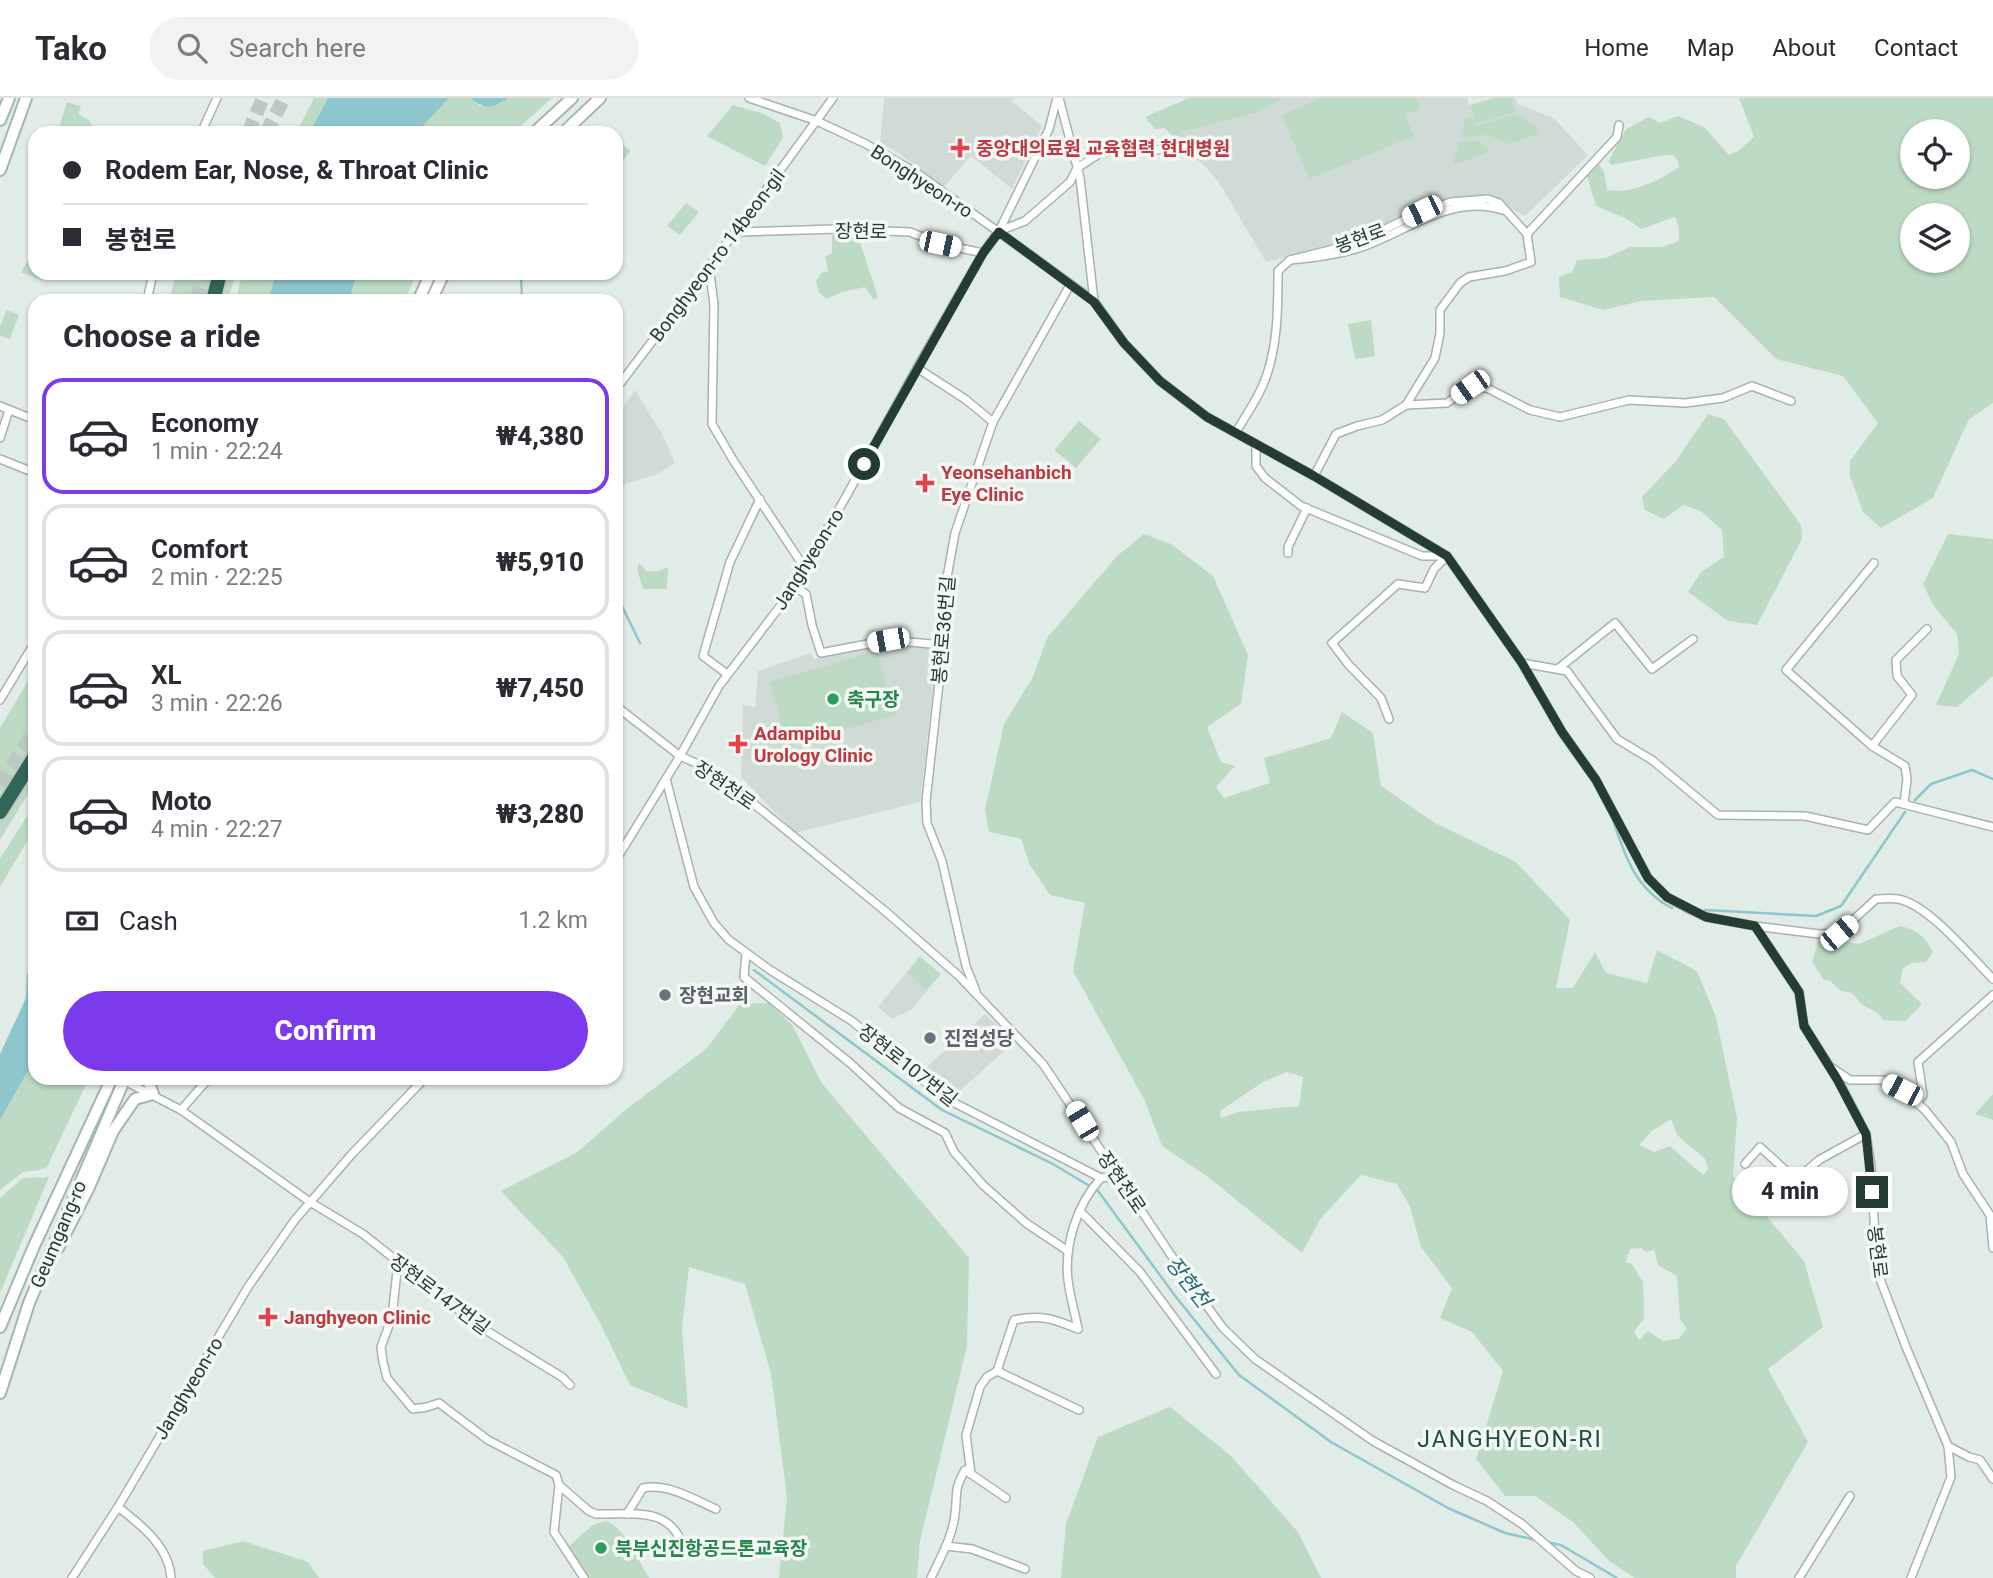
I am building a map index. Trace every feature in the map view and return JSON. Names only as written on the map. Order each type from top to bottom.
[{"type":"highway","points":[[0,812],[28,767]]},
{"type":"main road","points":[[0,120],[9,98]]},
{"type":"main road","points":[[0,170],[26,98]]},
{"type":"main road","points":[[542,126],[572,98]]},
{"type":"main road","points":[[570,126],[600,98]]},
{"type":"main road","name":"Geumgang-ro","points":[[0,1327],[38,1235],[117,1085]]},
{"type":"main road","name":"Geumgang-ro","points":[[0,1393],[29,1303],[118,1085]]},
{"type":"main road","points":[[29,1303],[84,1197],[113,1131],[135,1098],[153,1094],[150,1085]]},
{"type":"street","points":[[204,126],[217,98]]},
{"type":"street","name":"Bonghyeon-ro","points":[[749,98],[817,121],[866,144],[917,173],[1094,302],[1124,343],[1160,381],[1207,417],[1314,476],[1447,556],[1522,663]]},
{"type":"street","name":"Bonghyeon-ro 14beon-gil","points":[[623,380],[834,98]]},
{"type":"street","points":[[1058,98],[1077,168],[1094,302]]},
{"type":"street","name":"Janghyeon-ro","points":[[623,849],[727,674],[784,601],[983,253],[999,232],[1049,129],[1058,98]]},
{"type":"street","points":[[1527,234],[1617,136],[1619,125]]},
{"type":"street","points":[[999,232],[1025,220],[1070,182],[1077,168],[1102,152],[1172,147]]},
{"type":"street","name":"봉현로","points":[[1236,432],[1263,384],[1274,347],[1278,271],[1290,260],[1357,243],[1422,211],[1451,202],[1488,200],[1499,203],[1527,234],[1531,247],[1531,262],[1505,271],[1469,277],[1460,283],[1440,310],[1440,333],[1435,358],[1406,405]]},
{"type":"street","name":"장현로","points":[[735,232],[836,229],[910,232],[940,244],[983,253]]},
{"type":"street","points":[[709,267],[714,304],[712,424],[804,567]]},
{"type":"street","name":"봉현로36번길","points":[[978,994],[967,969],[942,861],[927,823],[926,801],[942,645],[943,605],[949,562],[972,479],[993,422],[1070,285]]},
{"type":"street","points":[[917,368],[993,422]]},
{"type":"street","points":[[1314,476],[1336,434],[1382,420],[1406,405],[1447,403],[1470,387],[1487,388],[1530,410],[1560,417],[1629,400],[1685,403],[1723,398],[1752,386],[1791,401]]},
{"type":"street","points":[[0,406],[28,417]]},
{"type":"street","points":[[0,438],[9,410]]},
{"type":"street","points":[[1256,443],[1256,466],[1265,478],[1307,508],[1422,556],[1447,556]]},
{"type":"street","points":[[0,459],[28,470]]},
{"type":"street","points":[[727,674],[703,656],[730,562],[760,499]]},
{"type":"street","points":[[1288,553],[1288,547],[1307,508]]},
{"type":"street","points":[[1389,719],[1381,698],[1332,643],[1398,584],[1425,588],[1434,569],[1447,556]]},
{"type":"street","points":[[1874,563],[1786,670],[1872,746],[1905,766],[1907,779],[1903,804]]},
{"type":"street","points":[[793,586],[806,594],[821,653],[888,640],[942,645]]},
{"type":"street","points":[[1559,668],[1615,623],[1652,669],[1693,639]]},
{"type":"street","points":[[1872,746],[1912,695],[1897,676],[1896,660],[1927,629]]},
{"type":"street","points":[[0,699],[28,653]]},
{"type":"street","points":[[1522,663],[1567,671],[1618,740],[1652,760],[1718,815],[1805,816],[1868,830],[1895,802],[1993,827]]},
{"type":"street","points":[[1522,663],[1562,732],[1596,780],[1648,878],[1667,897],[1706,917],[1819,934],[1839,933],[1876,899],[1899,899],[1915,905],[1937,921],[1993,979]]},
{"type":"street","name":"장현천로","points":[[623,711],[680,755],[706,768],[732,786],[885,911],[978,994],[1043,1064],[1070,1101],[1116,1176],[1223,1328],[1255,1359],[1373,1441],[1487,1501],[1522,1524],[1576,1571],[1590,1578]]},
{"type":"street","name":"장현로107번길","points":[[666,779],[694,887],[714,923],[729,940],[852,1021],[943,1097],[1099,1180]]},
{"type":"street","name":"봉현로","points":[[1755,926],[1799,992],[1804,1026],[1866,1134],[1871,1166],[1877,1271],[1948,1446],[1951,1478],[1911,1578]]},
{"type":"street","name":"장현로107번길","points":[[746,953],[744,977],[850,1063],[900,1108],[946,1133],[954,1152],[983,1185],[1026,1223],[1069,1251]]},
{"type":"street","points":[[959,976],[967,969]]},
{"type":"street","points":[[1917,1103],[1923,1095],[1918,1062],[1993,995]]},
{"type":"street","points":[[1828,1065],[1850,1080],[1883,1080],[1902,1090],[1917,1103],[1951,1143],[1963,1174],[1990,1215],[1993,1248]]},
{"type":"street","points":[[133,1085],[181,1110],[310,1202]]},
{"type":"street","points":[[181,1110],[203,1085]]},
{"type":"street","name":"Janghyeon-ro","points":[[72,1578],[118,1507],[248,1287],[294,1221],[351,1155],[418,1085]]},
{"type":"street","points":[[1745,1164],[1760,1147],[1796,1180],[1819,1160],[1866,1134]]},
{"type":"street","points":[[971,1474],[966,1434],[980,1387],[987,1377],[997,1371],[1014,1320],[1032,1316],[1051,1318],[1078,1329],[1068,1279],[1069,1251],[1084,1199],[1099,1180],[1116,1176]]},
{"type":"street","name":"장현로147번길","points":[[310,1202],[362,1234],[479,1326],[562,1377],[569,1385]]},
{"type":"street","points":[[1080,1211],[1140,1272],[1216,1374]]},
{"type":"street","points":[[398,1262],[392,1317],[381,1347],[387,1378],[413,1409],[427,1408],[439,1403],[488,1440],[556,1475],[559,1485],[554,1532],[584,1578]]},
{"type":"street","points":[[997,1371],[1079,1410]]},
{"type":"street","points":[[1948,1446],[1980,1460],[1993,1479]]},
{"type":"street","points":[[931,1578],[946,1546],[956,1514],[955,1488],[965,1470],[1006,1499]]},
{"type":"street","points":[[559,1485],[596,1514],[663,1518],[671,1523],[684,1549]]},
{"type":"street","points":[[628,1514],[643,1488],[655,1485],[716,1509]]},
{"type":"street","points":[[1799,1578],[1850,1496]]},
{"type":"street","points":[[118,1507],[151,1533],[170,1567],[171,1578]]},
{"type":"street","points":[[946,1546],[972,1549],[1025,1569]]},
{"type":"shaded area","name":"중앙대의료원 교육협력 현대병원","points":[[884,98],[1013,98],[1012,101],[1042,126],[1012,189],[971,156],[944,187],[897,152],[880,143]]},
{"type":"shaded area","points":[[1283,98],[1467,98],[1469,105],[1492,98],[1515,98],[1518,104],[1554,118],[1588,155],[1525,216],[1488,196],[1442,199],[1357,240],[1266,262],[1218,181],[1201,162],[1180,150],[1176,140],[1180,132],[1259,112]]},
{"type":"shaded area","points":[[635,390],[662,434],[675,463],[657,474],[623,485],[623,407]]},
{"type":"shaded area","points":[[889,642],[929,645],[937,653],[920,802],[795,833],[741,777],[743,705],[755,707],[758,671],[811,653],[814,659]]},
{"type":"shaded area","points":[[920,956],[941,974],[911,1010],[892,1019],[878,1007]]},
{"type":"shaded area","points":[[985,1014],[1014,1042],[953,1097],[934,1088],[918,1075]]},
{"type":"green space","points":[[314,98],[328,98],[313,126],[300,126]]},
{"type":"green space","points":[[449,98],[470,98],[480,106],[498,105],[509,98],[552,98],[521,126],[423,126]]},
{"type":"green space","points":[[1189,98],[1283,98],[1259,112],[1181,132],[1176,140],[1165,128],[1155,129],[1145,117]]},
{"type":"green space","points":[[1316,98],[1417,98],[1420,109],[1405,114],[1414,136],[1309,179],[1282,115]]},
{"type":"green space","points":[[1495,98],[1511,98],[1516,112],[1476,126],[1515,114],[1537,128],[1539,134],[1508,144],[1489,135],[1462,137],[1465,119],[1472,117],[1475,121],[1470,106]]},
{"type":"green space","points":[[1739,98],[1993,98],[1993,403],[1969,419],[1933,498],[1881,528],[1863,512],[1850,476],[1850,461],[1878,423],[1843,376],[1776,359],[1714,297],[1641,301],[1603,310],[1560,297],[1559,277],[1572,272],[1577,260],[1606,258],[1630,247],[1662,247],[1679,241],[1679,228],[1675,217],[1641,229],[1629,220],[1596,206],[1587,176],[1599,164],[1604,172],[1607,190],[1617,191],[1645,185],[1679,167],[1673,155],[1612,165],[1608,162],[1626,129],[1649,117],[1660,123],[1678,116],[1704,127],[1729,155],[1754,137]]},
{"type":"green space","points":[[67,102],[81,106],[78,114],[89,120],[92,126],[59,126]]},
{"type":"green space","points":[[733,105],[764,114],[780,123],[783,138],[765,166],[707,136]]},
{"type":"green space","points":[[1479,141],[1489,148],[1487,153],[1453,165],[1458,142]]},
{"type":"green space","points":[[623,145],[631,151],[623,160]]},
{"type":"green space","points":[[686,203],[699,212],[680,235],[667,226]]},
{"type":"green space","points":[[832,235],[858,236],[878,297],[874,300],[865,287],[826,299],[818,291],[816,281],[821,273],[828,271],[825,257],[832,253]]},
{"type":"green space","points":[[28,259],[28,275],[21,273]]},
{"type":"green space","points":[[174,280],[234,280],[230,294],[171,294]]},
{"type":"green space","points":[[240,280],[274,280],[270,294],[238,294]]},
{"type":"green space","points":[[356,280],[414,280],[407,294],[350,294]]},
{"type":"green space","points":[[7,310],[19,315],[10,339],[0,336],[0,326]]},
{"type":"green space","points":[[1371,320],[1375,356],[1355,359],[1348,324]]},
{"type":"green space","points":[[1708,414],[1724,419],[1801,525],[1802,539],[1757,625],[1728,621],[1688,592],[1701,572],[1724,557],[1722,530],[1702,512],[1684,505],[1663,519],[1645,510],[1642,497],[1676,461]]},
{"type":"green space","points":[[1079,421],[1101,439],[1076,468],[1054,450]]},
{"type":"green space","points":[[1144,534],[1171,544],[1213,576],[1248,655],[1241,704],[1207,727],[1221,762],[1235,766],[1216,787],[1224,798],[1270,783],[1264,758],[1331,738],[1342,712],[1373,733],[1381,786],[1435,823],[1516,862],[1570,920],[1556,988],[1573,988],[1595,952],[1606,973],[1647,983],[1657,950],[1697,971],[1716,1017],[1737,1118],[1733,1176],[1804,1261],[1823,1327],[1768,1369],[1808,1442],[1736,1566],[1736,1578],[1635,1578],[1609,1561],[1573,1522],[1535,1496],[1505,1496],[1476,1459],[1503,1371],[1472,1332],[1440,1318],[1452,1288],[1421,1247],[1410,1207],[1397,1184],[1361,1175],[1321,1218],[1302,1253],[1208,1177],[1162,1146],[1144,1099],[1073,971],[1085,903],[1050,895],[1030,865],[1021,839],[989,832],[985,810],[1004,724],[1033,677],[1047,638],[1117,556]],"holes":[[[1287,1072],[1303,1077],[1299,1106],[1238,1112],[1221,1118],[1220,1111],[1263,1082]],[[1671,1119],[1677,1135],[1705,1159],[1708,1169],[1703,1175],[1670,1146],[1654,1152],[1639,1145],[1652,1131]],[[1641,1248],[1646,1252],[1654,1250],[1658,1265],[1677,1276],[1680,1319],[1687,1329],[1678,1339],[1663,1341],[1648,1331],[1639,1340],[1634,1332],[1644,1318],[1643,1282],[1632,1264],[1626,1262],[1630,1249]]]},
{"type":"green space","points":[[1948,534],[1993,539],[1993,676],[1957,707],[1936,705],[1959,654],[1957,634],[1933,605],[1923,584]]},
{"type":"green space","points":[[639,563],[647,572],[668,567],[667,589],[643,589],[637,569]]},
{"type":"green space","name":"축구장","points":[[877,651],[895,715],[788,746],[769,682]]},
{"type":"green space","points":[[28,681],[28,794],[0,840],[0,728]]},
{"type":"green space","points":[[28,814],[28,840],[0,887],[0,859]]},
{"type":"green space","points":[[1900,926],[1920,934],[1933,952],[1926,962],[1912,963],[1903,968],[1900,983],[1922,1004],[1905,1021],[1883,1020],[1879,1014],[1861,1004],[1852,993],[1841,991],[1829,980],[1824,980],[1812,962],[1819,938],[1859,944]]},
{"type":"green space","points":[[920,957],[940,974],[926,990],[907,972]]},
{"type":"green space","points":[[769,1003],[793,1026],[821,1082],[969,1258],[967,1346],[920,1541],[917,1578],[779,1578],[787,1497],[771,1374],[745,1284],[689,1267],[682,1328],[688,1409],[630,1385],[600,1323],[563,1257],[501,1191],[576,1153],[628,1108],[707,1048],[740,1004]]},
{"type":"green space","points":[[28,1071],[28,1085],[86,1085],[47,1167],[23,1172],[0,1190],[0,1120]]},
{"type":"green space","points":[[1993,1094],[1993,1120],[1975,1114]]},
{"type":"green space","points":[[49,1177],[0,1293],[0,1198],[23,1178]]},
{"type":"green space","points":[[1170,1407],[1230,1455],[1298,1532],[1321,1578],[1061,1578],[1066,1524],[1098,1437]]},
{"type":"green space","name":"북부신진항공드론교육장","points":[[606,1521],[626,1538],[649,1578],[588,1578],[569,1546],[593,1525]]},
{"type":"green space","points":[[243,1541],[308,1562],[319,1578],[215,1578],[203,1564],[203,1551]]},
{"type":"water","points":[[328,98],[449,98],[423,126],[313,126]]},
{"type":"water","points":[[470,98],[509,98],[490,107]]},
{"type":"water","points":[[274,280],[356,280],[350,294],[270,294]]},
{"type":"water","points":[[27,974],[28,1071],[0,1120],[0,1054],[26,998]]},
{"type":"waterway","name":"장현천","points":[[521,280],[522,294]]},
{"type":"waterway","name":"장현천","points":[[623,608],[640,643]]},
{"type":"waterway","points":[[1915,800],[1931,784],[1972,770],[1993,779]]},
{"type":"waterway","points":[[1705,910],[1816,916],[1841,906],[1905,812]]},
{"type":"waterway","points":[[1612,817],[1621,844],[1640,881],[1659,900],[1672,908]]},
{"type":"waterway","name":"장현천","points":[[754,970],[942,1110],[1053,1164],[1098,1191],[1176,1297],[1239,1375],[1331,1442],[1448,1508],[1505,1533],[1536,1540]]},
{"type":"waterway","name":"장현천","points":[[1546,1542],[1561,1545],[1617,1578]]},
{"type":"tunnel","points":[[251,126],[263,98]]},
{"type":"tunnel","points":[[270,126],[284,98]]},
{"type":"tunnel","points":[[198,294],[202,280]]},
{"type":"tunnel","points":[[0,785],[28,740]]},
{"type":"place","name":"중앙대의료원 교육협력 현대병원","points":[[960,148]]},
{"type":"place","name":"Yeonsehanbich Eye Clinic","points":[[925,483]]},
{"type":"place","name":"축구장","points":[[833,699]]},
{"type":"place","name":"Adampibu Urology Clinic","points":[[738,744]]},
{"type":"place","name":"장현교회","points":[[665,995]]},
{"type":"place","name":"진접성당","points":[[930,1038]]},
{"type":"place","name":"Janghyeon Clinic","points":[[268,1317]]},
{"type":"place","name":"북부신진항공드론교육장","points":[[601,1548]]},
{"type":"district","name":"JANGHYEON-RI","points":[[1510,1439]]},
{"type":"route","points":[[864,464],[983,253],[999,232],[1094,302],[1124,343],[1160,381],[1207,417],[1314,476],[1447,556],[1522,663],[1562,732],[1596,780],[1648,878],[1667,897],[1706,917],[1755,926],[1799,992],[1804,1026],[1837,1079],[1866,1134],[1872,1192]]}]
